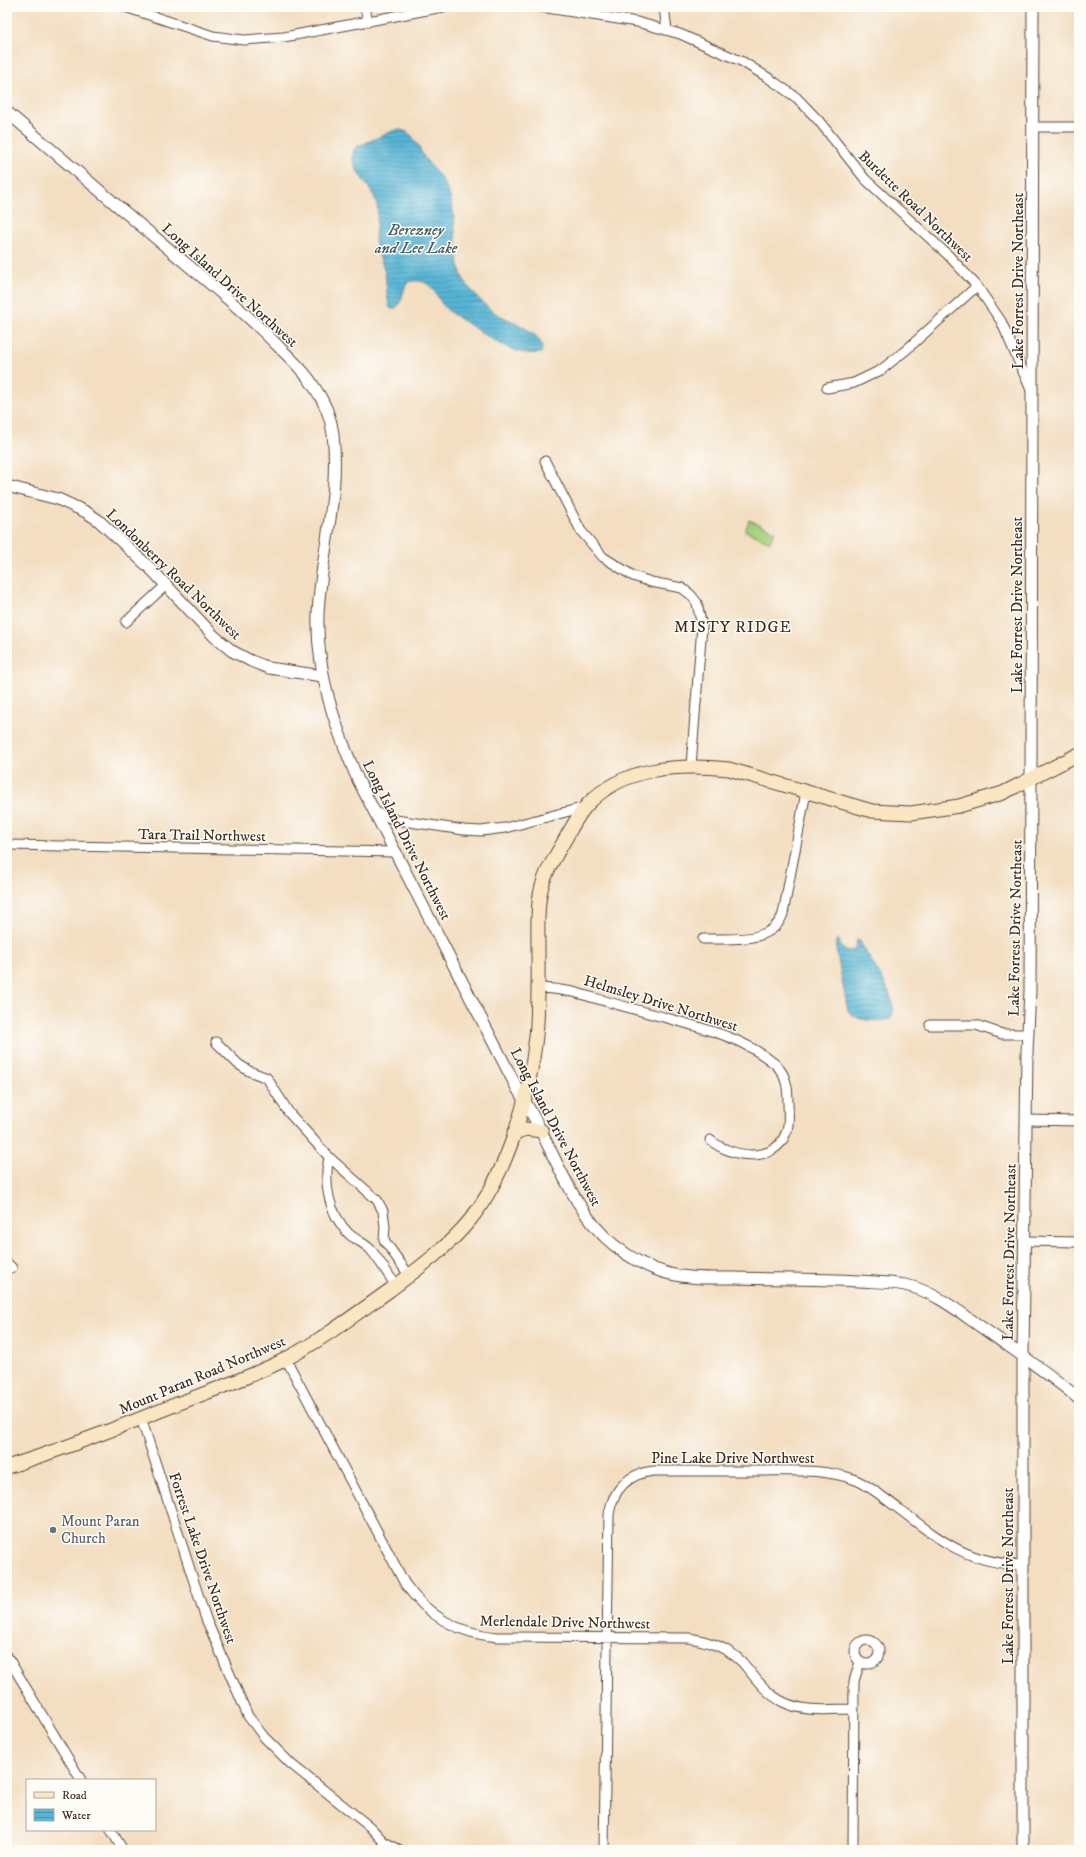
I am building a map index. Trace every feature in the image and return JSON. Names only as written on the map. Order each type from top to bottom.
[{"type":"main road","name":"Mount Paran Road Northwest","points":[[7,1467],[55,1452],[231,1383],[286,1359],[344,1323],[410,1276],[468,1223],[484,1202],[503,1166],[524,1099],[536,1039],[539,988],[538,908],[543,880],[585,807],[605,790],[629,777],[650,771],[691,766],[729,769],[872,811],[911,813],[959,806],[1003,793],[1079,754]]},
{"type":"main road","points":[[514,1133],[526,1129],[542,1131]]},
{"type":"street","points":[[126,7],[213,36],[244,40],[284,37],[443,7]]},
{"type":"street","points":[[365,7],[368,22]]},
{"type":"street","name":"Burdette Road Northwest","points":[[541,7],[637,22],[667,30],[702,43],[742,62],[770,79],[796,98],[819,121],[865,179],[948,255],[977,286],[1000,322],[1032,393]]},
{"type":"street","points":[[664,7],[667,30]]},
{"type":"street","name":"Lake Forrest Drive Northeast","points":[[1022,1850],[1023,1355],[1026,1120],[1030,991],[1032,779],[1033,7]]},
{"type":"street","name":"Long Island Drive Northwest","points":[[7,112],[228,299],[302,370],[320,396],[329,416],[332,432],[335,475],[334,496],[318,614],[318,645],[322,676],[332,714],[358,780],[377,813],[576,1199],[588,1217],[614,1244],[643,1264],[671,1274],[698,1278],[838,1280],[906,1285],[941,1300],[1023,1355],[1079,1399]]},
{"type":"street","points":[[1033,127],[1079,127]]},
{"type":"street","points":[[827,388],[854,383],[881,370],[906,350],[977,286]]},
{"type":"street","points":[[545,460],[581,531],[603,557],[633,576],[651,582],[682,588],[691,595],[697,603],[702,626],[691,766]]},
{"type":"street","name":"Londonberry Road Northwest","points":[[7,486],[58,499],[86,512],[111,531],[166,585],[214,636],[232,651],[269,668],[322,676]]},
{"type":"street","points":[[126,622],[166,585]]},
{"type":"street","points":[[703,939],[758,936],[769,933],[778,925],[783,914],[806,792]]},
{"type":"street","points":[[377,813],[396,820],[481,831],[506,828],[585,807]]},
{"type":"street","name":"Tara Trail Northwest","points":[[7,845],[397,852]]},
{"type":"street","name":"Helmsley Drive Northwest","points":[[539,988],[554,988],[573,992],[721,1034],[746,1044],[776,1065],[785,1076],[788,1090],[789,1126],[781,1143],[767,1153],[744,1155],[727,1151],[710,1140]]},
{"type":"street","points":[[930,1025],[976,1025],[1002,1034],[1028,1034]]},
{"type":"street","points":[[216,1042],[238,1064],[249,1071],[267,1078],[290,1113],[329,1157],[377,1200],[383,1211],[385,1227],[384,1240],[410,1276]]},
{"type":"street","points":[[1026,1120],[1079,1121]]},
{"type":"street","points":[[329,1157],[327,1167],[327,1184],[334,1213],[348,1232],[370,1249],[396,1286]]},
{"type":"street","points":[[370,1249],[384,1240]]},
{"type":"street","points":[[1025,1241],[1079,1242]]},
{"type":"street","name":"Merlendale Drive Northwest","points":[[286,1359],[405,1584],[427,1610],[452,1627],[482,1636],[689,1638],[702,1640],[734,1655],[763,1688],[784,1703],[809,1709],[854,1709]]},
{"type":"street","name":"Forrest Lake Drive Northwest","points":[[141,1418],[206,1619],[248,1716],[264,1737],[291,1764],[370,1827],[386,1846],[400,1850]]},
{"type":"street","name":"Pine Lake Drive Northwest","points":[[604,1850],[610,1506],[615,1493],[623,1484],[634,1476],[646,1472],[810,1470],[838,1474],[857,1481],[873,1490],[936,1538],[958,1551],[990,1562],[1023,1565]]},
{"type":"street","points":[[7,1656],[80,1779]]},
{"type":"street","points":[[853,1850],[854,1681],[860,1662]]},
{"type":"street","points":[[112,1831],[123,1850]]},
{"type":"green space","points":[[749,520],[775,531],[770,542],[745,531]]},
{"type":"water","name":"Berezney and Lee Lake","points":[[395,130],[406,132],[414,138],[424,157],[446,186],[450,196],[454,218],[461,273],[466,283],[480,300],[494,312],[533,333],[539,339],[542,346],[541,353],[531,354],[514,350],[497,342],[446,309],[431,287],[421,281],[408,282],[404,289],[401,301],[397,307],[394,309],[390,308],[384,269],[377,251],[375,240],[377,215],[376,201],[355,167],[353,153],[356,147]]},
{"type":"water","points":[[837,939],[839,940],[841,947],[846,951],[855,950],[857,940],[860,941],[889,991],[893,1011],[890,1019],[874,1021],[862,1019],[852,1015],[848,1011],[836,949]]},
{"type":"place","name":"Mount Paran Church","points":[[53,1530]]},
{"type":"district","name":"MISTY RIDGE","points":[[733,626]]}]
